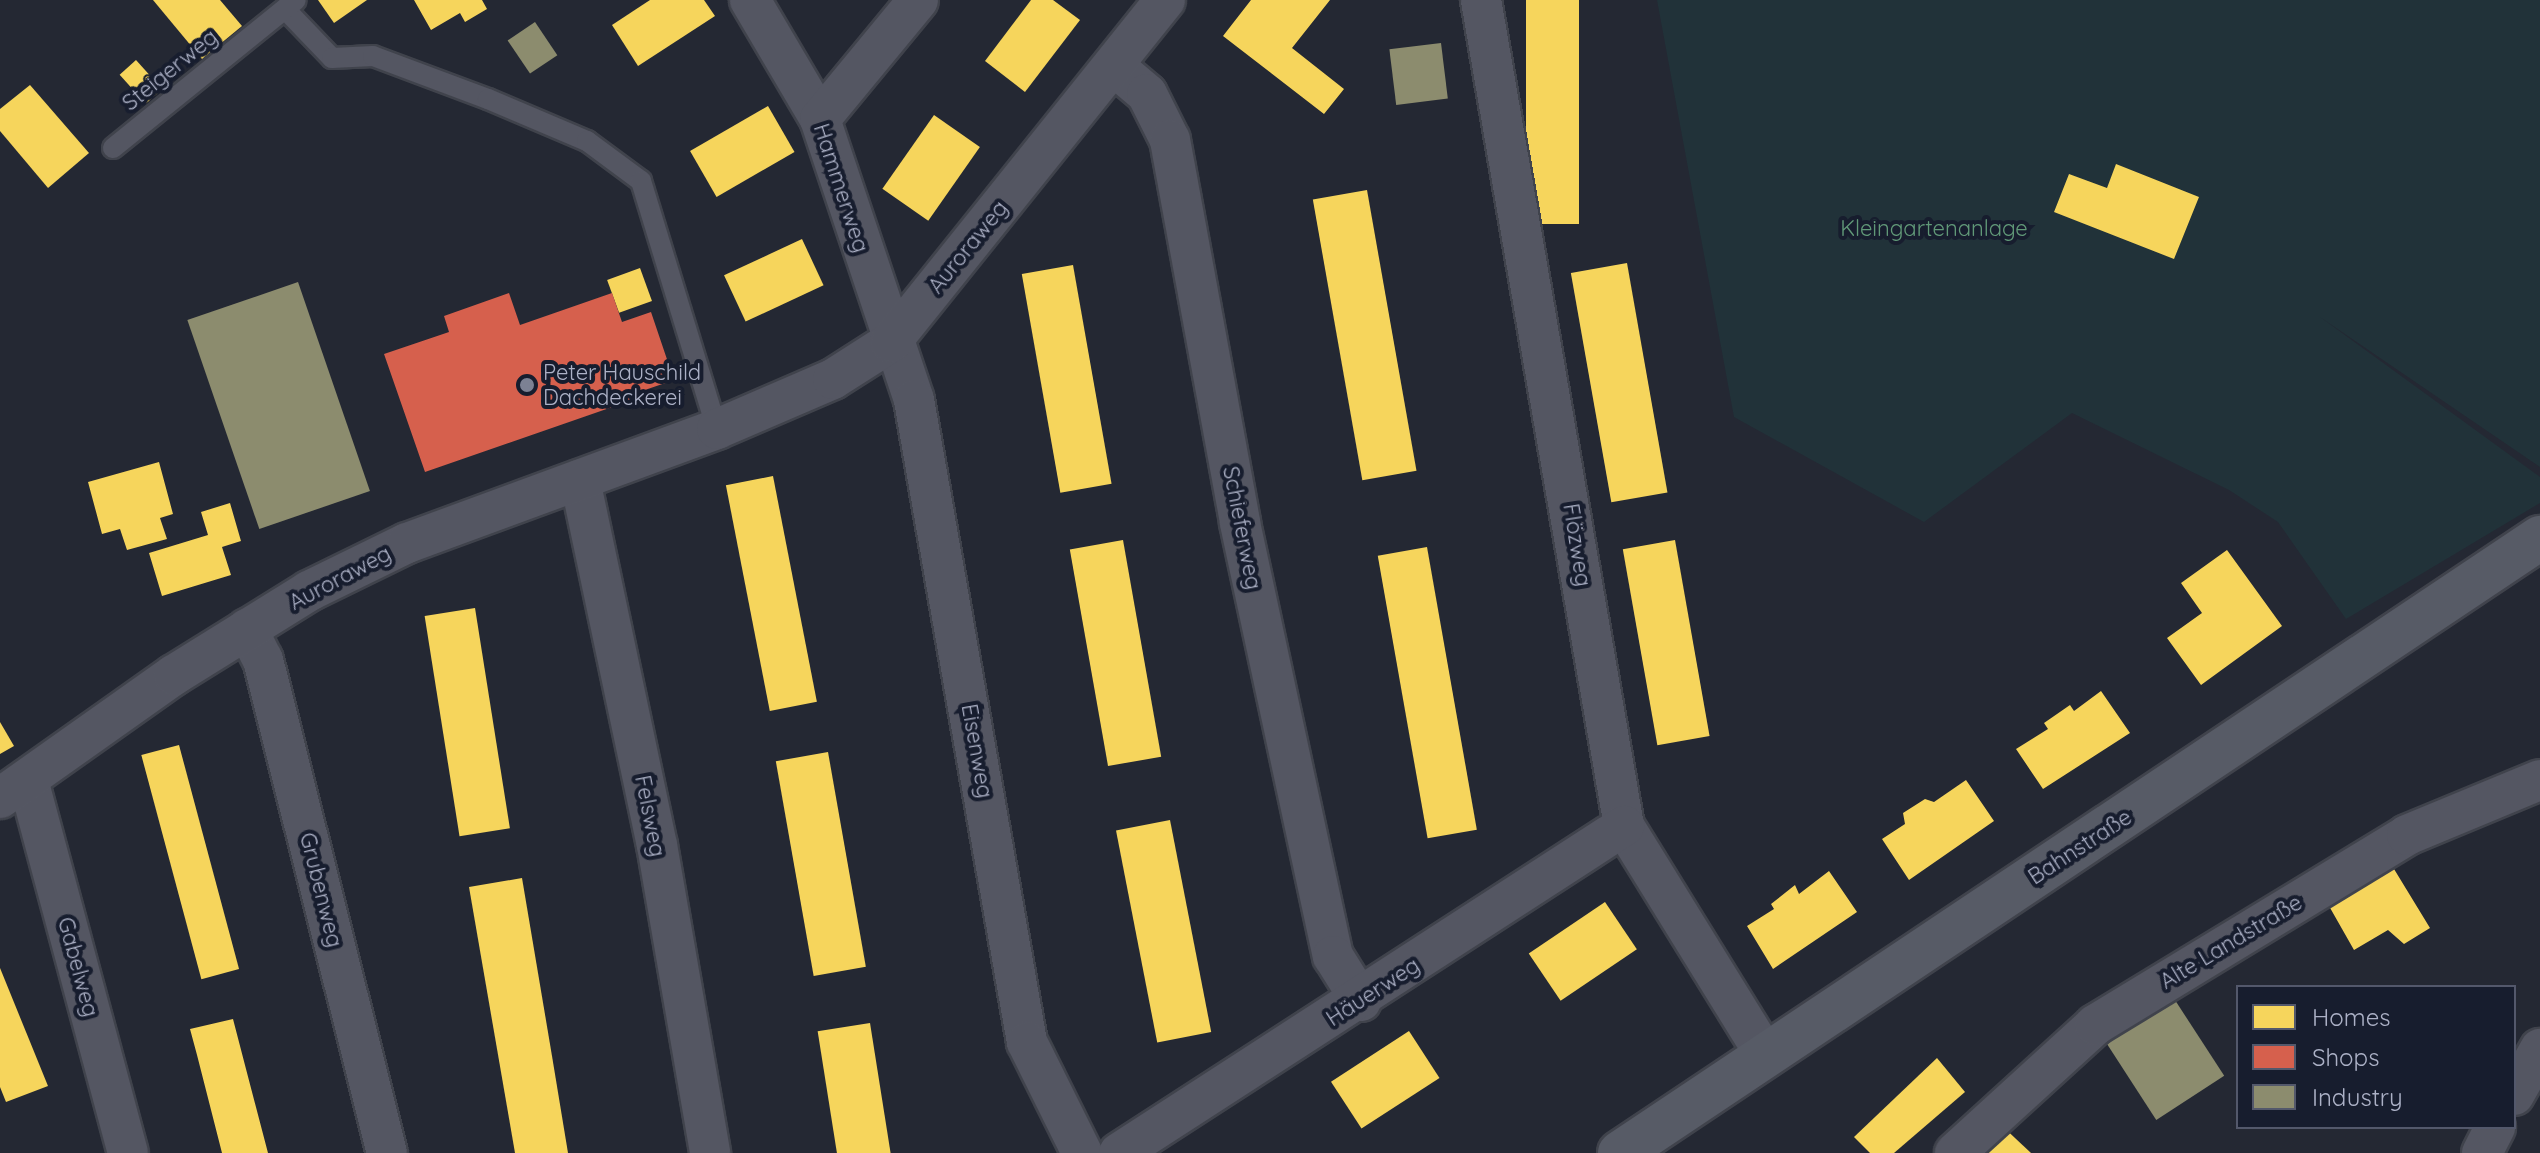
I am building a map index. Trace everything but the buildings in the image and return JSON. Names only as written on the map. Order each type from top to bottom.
[{"type":"main road","name":"Bahnstraße","points":[[1620,1153],[2359,663],[2540,538]]},
{"type":"street","name":"Hammerweg","points":[[750,0],[820,119],[891,342]]},
{"type":"street","points":[[820,119],[918,0]]},
{"type":"street","name":"Auroraweg","points":[[14,789],[247,629],[309,591],[407,543],[717,429],[833,379],[891,342],[1165,0]]},
{"type":"street","name":"Flözweg","points":[[1481,0],[1624,826],[1765,1054]]},
{"type":"street","name":"Schieferweg","points":[[1114,66],[1147,94],[1170,140],[1240,523],[1333,956],[1361,1001]]},
{"type":"street","name":"Eisenweg","points":[[891,342],[914,400],[1027,1042],[1082,1153]]},
{"type":"street","name":"Felsweg","points":[[580,480],[657,845],[710,1153]]},
{"type":"street","name":"Grubenweg","points":[[247,629],[263,660],[387,1153]]},
{"type":"street","name":"Alte Landstraße","points":[[1955,1153],[2095,1025],[2407,835],[2540,780]]},
{"type":"street","name":"Gabelweg","points":[[14,789],[128,1153]]},
{"type":"street","name":"Häuerweg","points":[[1119,1153],[1361,1001],[1624,826]]},
{"type":"street","points":[[2516,1091],[2540,1049]]},
{"type":"street","points":[[2482,1153],[2494,1129]]},
{"type":"lane","name":"Steigerweg","points":[[113,148],[290,5]]},
{"type":"lane","points":[[290,5],[332,58],[373,56],[488,99],[587,141],[641,181],[717,429]]},
{"type":"green space","name":"Kleingartenanlage","points":[[1657,0],[2540,0],[2540,467],[2320,317],[2540,477],[2540,503],[2346,619],[2278,522],[2229,490],[2072,413],[1924,522],[1734,417]]},
{"type":"place","name":"Peter Hauschild Dachdeckerei","points":[[527,385]]}]
